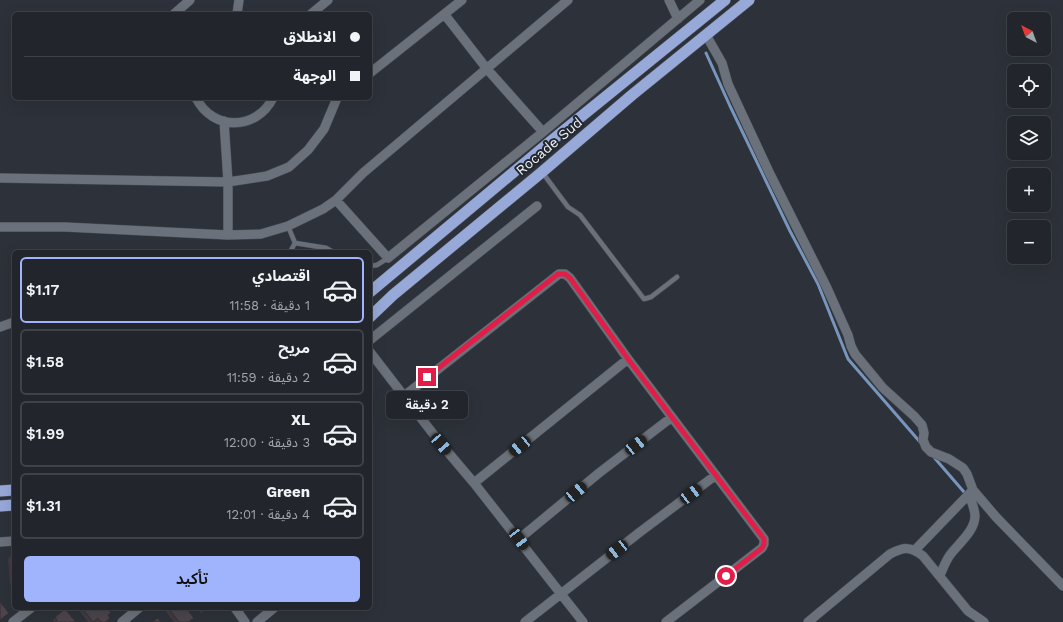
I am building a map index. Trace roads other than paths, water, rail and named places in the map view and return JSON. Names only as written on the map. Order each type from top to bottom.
[{"type":"highway","name":"Rocade Sud","points":[[372,290],[550,141],[725,0]]},
{"type":"highway","name":"Rocade Sud","points":[[372,315],[398,290],[542,172],[632,95],[749,0]]},
{"type":"highway","points":[[0,491],[12,490]]},
{"type":"highway","points":[[0,506],[12,505]]},
{"type":"street","points":[[176,12],[190,0]]},
{"type":"street","points":[[314,12],[328,0]]},
{"type":"street","points":[[372,71],[462,0]]},
{"type":"street","points":[[0,227],[65,227],[228,235],[262,234],[288,226],[308,218],[336,200],[363,173],[568,0]]},
{"type":"street","points":[[669,0],[678,19]]},
{"type":"street","points":[[237,12],[239,1]]},
{"type":"street","points":[[336,200],[388,258],[543,132],[678,19],[695,2]]},
{"type":"street","points":[[444,15],[487,68],[543,132]]},
{"type":"street","points":[[706,35],[722,62],[728,84],[768,172],[827,288],[848,334],[855,354],[883,388],[922,425],[924,433],[923,440],[926,447],[931,452],[949,459],[963,468],[967,474],[975,517],[970,530],[947,560],[940,575]]},
{"type":"street","points":[[198,100],[214,118],[224,121],[238,122],[252,119],[264,110],[272,100]]},
{"type":"street","points":[[0,178],[228,182],[267,176],[289,167],[308,150],[324,129],[336,100]]},
{"type":"street","points":[[224,121],[228,182],[228,235]]},
{"type":"street","points":[[372,338],[537,206]]},
{"type":"street","points":[[404,396],[558,274],[565,274],[570,278],[628,359],[764,539],[762,548],[666,622]]},
{"type":"street","points":[[0,327],[12,323]]},
{"type":"street","points":[[372,355],[441,444],[519,539],[560,595],[583,622]]},
{"type":"street","points":[[474,483],[628,359]]},
{"type":"street","points":[[519,539],[599,473],[672,417]]},
{"type":"street","points":[[525,622],[716,475]]},
{"type":"street","points":[[915,550],[971,492]]},
{"type":"street","points":[[971,492],[1063,586]]},
{"type":"street","points":[[0,542],[12,541]]},
{"type":"street","points":[[808,622],[890,554],[906,548],[915,550],[923,556],[968,611],[984,622]]},
{"type":"street","points":[[13,622],[28,610]]},
{"type":"street","points":[[122,622],[137,610]]},
{"type":"street","points":[[236,610],[245,622]]},
{"type":"street","points":[[257,622],[272,610]]},
{"type":"lane","points":[[542,172],[568,207],[580,215],[644,299],[651,297],[677,276]]},
{"type":"lane","points":[[288,226],[295,243]]},
{"type":"lane","points":[[291,250],[295,243]]},
{"type":"lane","points":[[295,243],[326,248],[330,250]]},
{"type":"lane","points":[[372,266],[377,265],[388,258]]},
{"type":"waterway","points":[[706,53],[790,231],[818,284],[848,359],[920,442]]},
{"type":"waterway","points":[[932,455],[964,492]]}]
